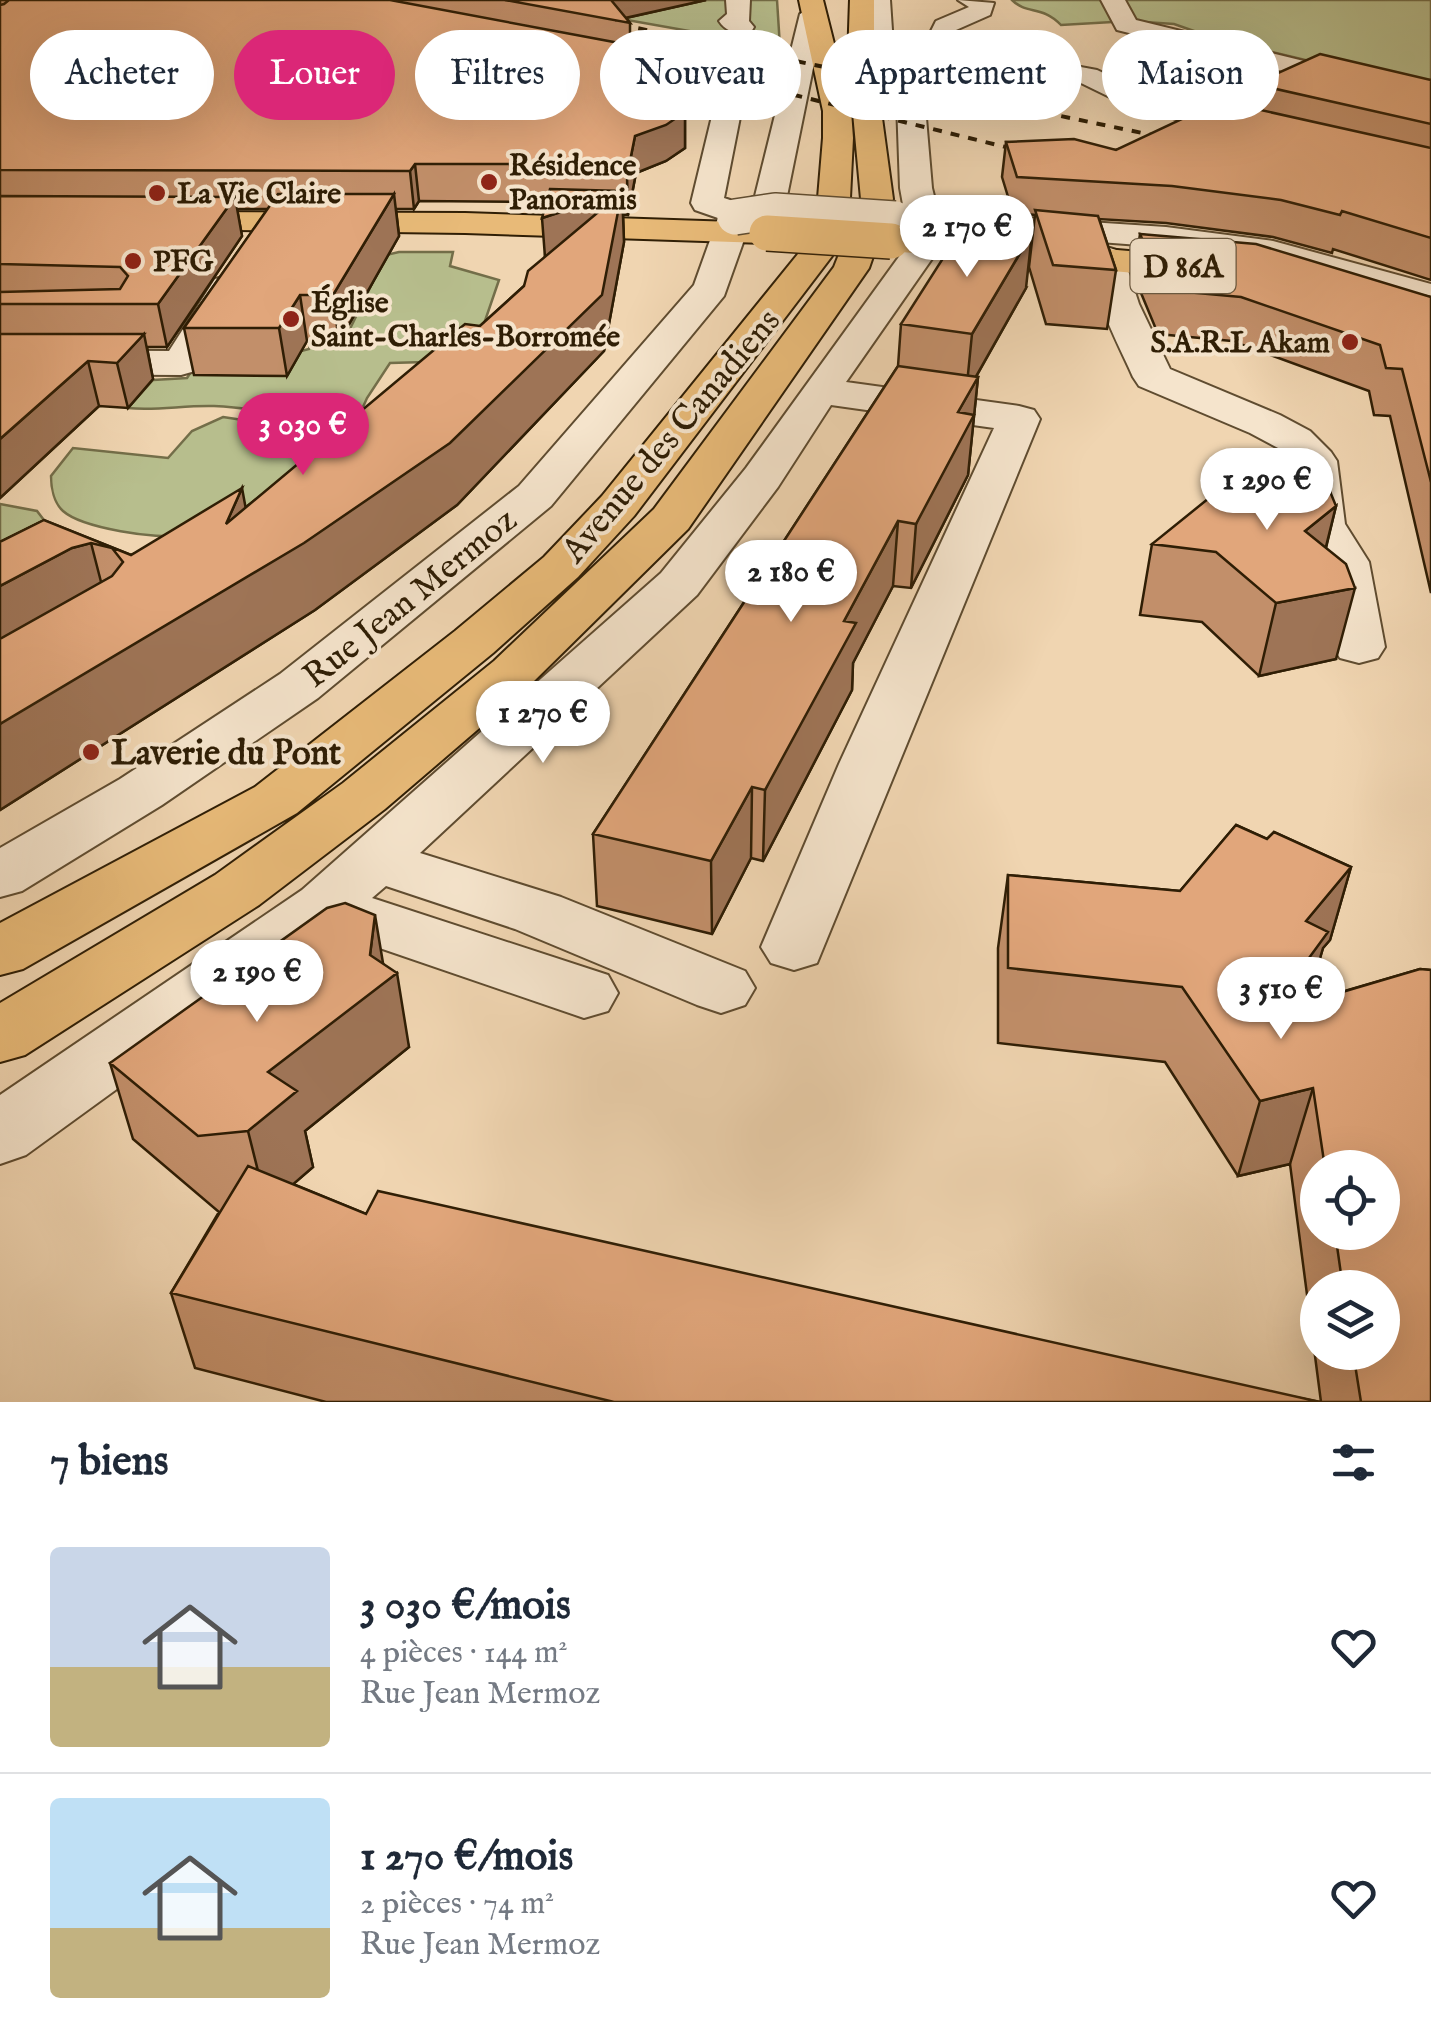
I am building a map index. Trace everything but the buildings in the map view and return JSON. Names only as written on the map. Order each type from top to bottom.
[{"type":"main road","name":"Avenue des Canadiens","points":[[862,0],[871,30]]},
{"type":"main road","name":"Avenue des Canadiens","points":[[0,952],[276,800],[474,642],[561,567],[618,506],[815,256],[834,198],[838,138],[837,110],[811,7]]},
{"type":"main road","name":"Avenue des Canadiens","points":[[0,1036],[237,890],[364,796],[512,672],[671,519],[852,268],[876,199],[877,120]]},
{"type":"main road","name":"D 86A","points":[[136,222],[732,223],[767,233],[909,231],[1110,258],[1253,272],[1429,312]]},
{"type":"street","points":[[878,0],[878,30]]},
{"type":"street","points":[[970,0],[982,3],[982,10],[944,26],[942,36],[952,47],[972,55],[1088,76],[1134,98],[1189,116],[1288,140]]},
{"type":"street","points":[[1113,0],[1126,25],[1431,100]]},
{"type":"street","points":[[732,223],[770,201],[811,7]]},
{"type":"street","points":[[580,56],[660,72],[716,89],[727,112],[707,203],[732,211],[732,223]]},
{"type":"street","points":[[0,1134],[324,906],[679,584],[762,477],[819,391],[909,231],[916,188],[912,120]]},
{"type":"street","points":[[732,223],[775,212],[909,231],[1166,237],[1273,251],[1429,312]]},
{"type":"street","points":[[0,362],[181,364],[272,222]]},
{"type":"street","name":"Rue Jean Mermoz","points":[[0,876],[141,792],[299,686],[535,496],[712,288],[732,223]]},
{"type":"street","points":[[1110,258],[1111,286],[1153,377],[1266,424],[1296,440],[1315,462],[1320,524],[1345,562],[1359,647]]},
{"type":"street","points":[[794,946],[868,764],[1018,419],[819,391]]},
{"type":"street","points":[[376,860],[538,912],[722,988]]},
{"type":"street","points":[[324,906],[584,994]]},
{"type":"green space","points":[[634,0],[777,0],[779,30],[684,30],[548,6]]},
{"type":"green space","points":[[1012,0],[1431,0],[1431,90],[1279,54],[1279,30],[1191,30],[1174,24],[1130,21],[1061,25],[1047,15]]},
{"type":"green space","points":[[453,252],[450,266],[499,280],[475,350],[426,362],[390,363],[354,427],[231,407],[128,408],[153,380],[187,378],[208,346],[290,354],[309,349],[311,340],[346,337],[386,255]]},
{"type":"green space","points":[[223,417],[308,430],[306,450],[295,472],[278,491],[253,509],[191,533],[156,536],[86,523],[57,504],[51,476],[73,448],[168,458],[192,431]]},
{"type":"green space","points":[[0,504],[37,511],[47,524],[0,568]]},
{"type":"railway","points":[[603,21],[1176,140]]},
{"type":"railway","points":[[801,97],[1034,154]]},
{"type":"place","name":"Résidence Panoramis","points":[[489,182]]},
{"type":"place","name":"La Vie Claire","points":[[157,193]]},
{"type":"place","name":"PFG","points":[[133,261]]},
{"type":"place","name":"Église Saint-Charles-Borromée","points":[[291,319]]},
{"type":"place","name":"S.A.R.L Akam","points":[[1350,342]]},
{"type":"place","name":"Laverie du Pont","points":[[91,752]]}]
